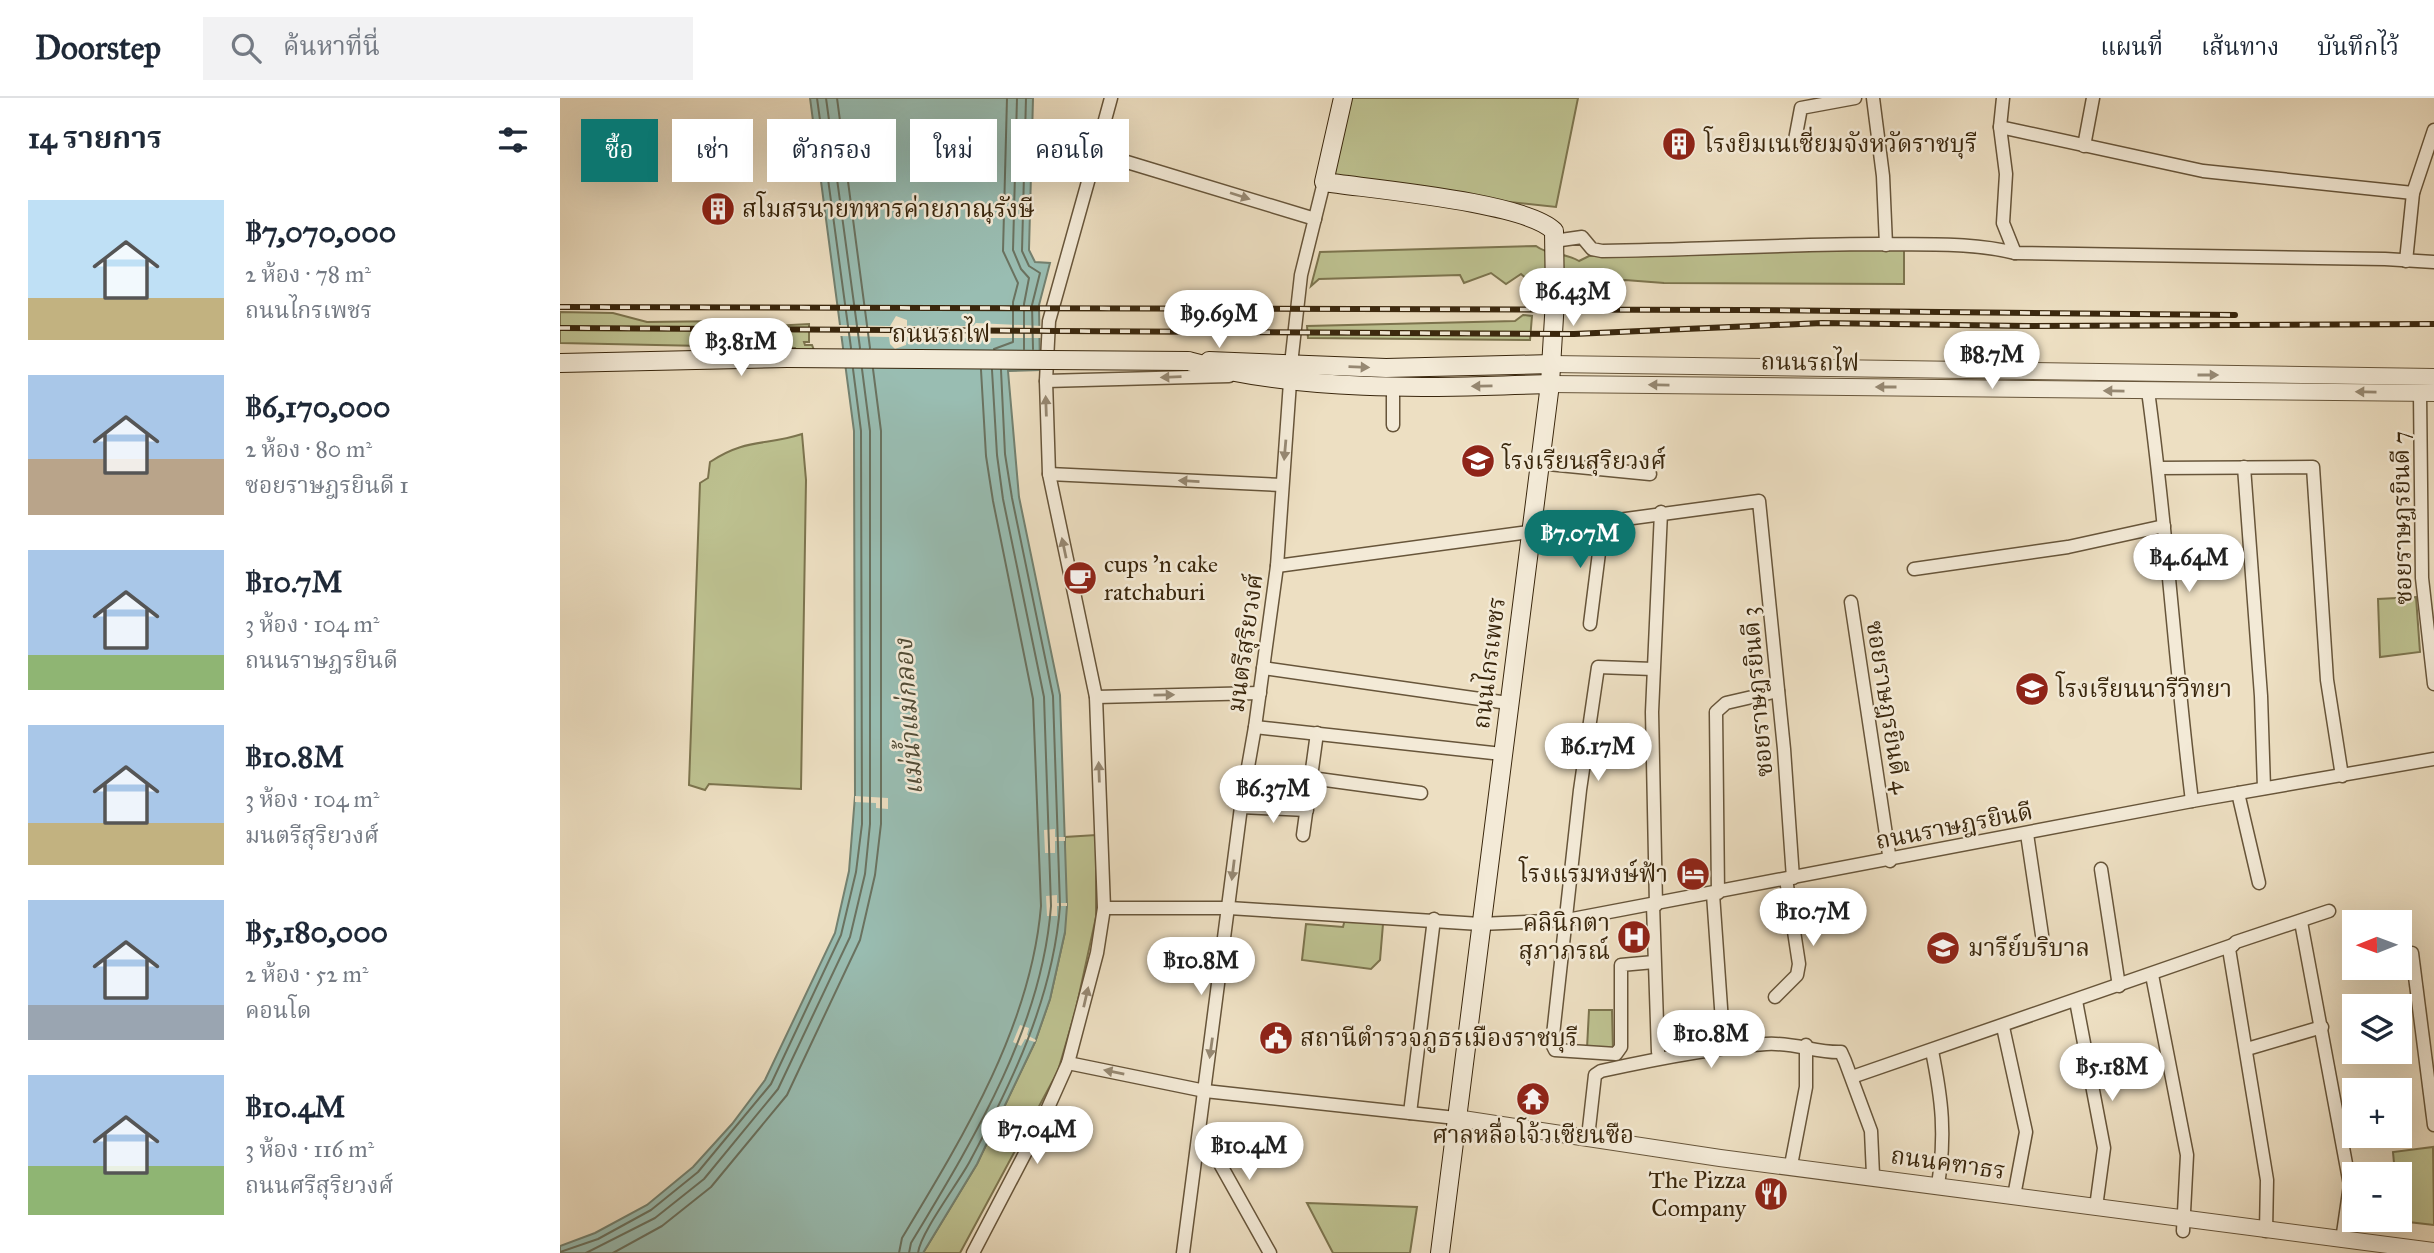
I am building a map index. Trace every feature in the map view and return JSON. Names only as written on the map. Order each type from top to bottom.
[{"type":"main road","points":[[1343,98],[1324,182],[1486,207],[1532,217],[1545,222],[1554,231],[1554,243]]},
{"type":"main road","name":"ถนนไกรเพชร","points":[[1440,1253],[1550,384],[1555,292],[1554,243]]},
{"type":"main road","name":"ถนนรถไฟ","points":[[560,352],[695,359]]},
{"type":"main road","name":"ถนนรถไฟ","points":[[560,363],[787,358],[1188,361],[1393,385],[1550,384]]},
{"type":"main road","name":"ถนนรถไฟ","points":[[1188,361],[1240,375],[1552,364]]},
{"type":"street","points":[[1105,119],[1111,98]]},
{"type":"street","points":[[1794,145],[1801,108],[1855,98]]},
{"type":"street","points":[[1873,98],[1883,176],[1885,244]]},
{"type":"street","points":[[2003,98],[2000,127],[2006,174],[2003,223],[2015,253]]},
{"type":"street","points":[[2084,146],[2093,98]]},
{"type":"street","points":[[2000,127],[2203,171],[2413,193]]},
{"type":"street","points":[[2406,261],[2413,193],[2434,130]]},
{"type":"street","points":[[1129,163],[1315,219]]},
{"type":"street","points":[[973,1253],[1044,1119],[1068,1063],[1097,953],[1104,908],[1096,697],[1049,474],[1046,381],[1049,321],[1088,182]]},
{"type":"street","name":"มนตรีสุริยวงศ์","points":[[1183,1253],[1241,807],[1277,566],[1291,373],[1303,268],[1324,182]]},
{"type":"street","points":[[1554,243],[1582,237],[1592,249],[1602,251],[1885,244],[1984,245],[2015,253],[2434,262]]},
{"type":"street","name":"ถนนรถไฟ","points":[[1552,364],[2434,377]]},
{"type":"street","points":[[2267,374],[2267,391]]},
{"type":"street","points":[[1046,381],[1240,375]]},
{"type":"street","name":"ถนนรถไฟ","points":[[1550,384],[2427,393]]},
{"type":"street","points":[[1393,385],[1393,425]]},
{"type":"street","points":[[2148,391],[2192,801]]},
{"type":"street","name":"ซอยราษฎรยินดี 7","points":[[2427,393],[2428,577],[2434,684]]},
{"type":"street","points":[[1538,463],[1650,474]]},
{"type":"street","points":[[2244,467],[2261,696],[2264,789]]},
{"type":"street","points":[[2158,468],[2314,467],[2327,680],[2342,776]]},
{"type":"street","points":[[1049,474],[1282,485]]},
{"type":"street","name":"ซอยราษฎรยินดี 3","points":[[1661,512],[1759,502],[1778,691],[1789,879],[1799,964],[1797,975],[1775,997]]},
{"type":"street","points":[[1277,566],[1661,512],[1653,669],[1654,962],[1658,1052]]},
{"type":"street","points":[[1590,624],[1603,521]]},
{"type":"street","points":[[1914,569],[2068,548],[2086,541],[2164,526]]},
{"type":"street","name":"ซอยราษฎรยินดี 4","points":[[1851,602],[1890,860]]},
{"type":"street","points":[[1653,669],[1598,667],[1580,790],[1552,1044],[1555,1050],[1616,1054],[1621,1047],[1621,965],[1654,962]]},
{"type":"street","points":[[1263,668],[1508,703]]},
{"type":"street","points":[[1723,1036],[1716,894],[1716,712],[1726,702],[1778,691]]},
{"type":"street","points":[[1096,697],[1260,693]]},
{"type":"street","points":[[1255,727],[1502,754]]},
{"type":"street","points":[[1303,835],[1317,733]]},
{"type":"street","name":"ถนนราษฎรยินดี","points":[[1104,908],[1229,908],[1434,919],[1480,925],[1567,920],[1716,894],[2192,801],[2434,759]]},
{"type":"street","points":[[1311,778],[1421,793]]},
{"type":"street","points":[[2238,793],[2259,883]]},
{"type":"street","points":[[1241,807],[1307,810]]},
{"type":"street","points":[[2027,834],[2042,935]]},
{"type":"street","points":[[2101,869],[2119,986]]},
{"type":"street","points":[[1852,1077],[2003,1027],[2329,911]]},
{"type":"street","points":[[1410,1113],[1434,919]]},
{"type":"street","points":[[2301,922],[2350,1185],[2342,1240]]},
{"type":"street","points":[[2233,945],[2229,949],[2267,1180],[2266,1231]]},
{"type":"street","points":[[2412,953],[2434,1125]]},
{"type":"street","points":[[2152,975],[2187,1155],[2184,1225]]},
{"type":"street","points":[[2076,1001],[2104,1148],[2096,1207]]},
{"type":"street","points":[[2003,1027],[2026,1132],[2014,1196]]},
{"type":"street","points":[[2247,1049],[2322,1027]]},
{"type":"street","points":[[1588,1137],[1592,1084],[1595,1075],[1601,1071],[1767,1044],[1806,1045],[1828,1052],[1841,1052],[1871,1131],[1873,1175]]},
{"type":"street","points":[[1791,1165],[1806,1087],[1806,1045]]},
{"type":"street","points":[[1932,1051],[1943,1107],[1944,1135],[1938,1185]]},
{"type":"street","points":[[1068,1063],[1205,1091],[1456,1118]]},
{"type":"street","name":"ถนนคฑาธร","points":[[1456,1118],[2096,1207],[2184,1225],[2266,1231],[2434,1251]]},
{"type":"street","points":[[1200,1127],[1270,1253]]},
{"type":"green space","points":[[1344,98],[1578,98],[1556,207],[1324,182]]},
{"type":"green space","points":[[1536,246],[1579,261],[1589,256],[1904,249],[1904,284],[1664,283],[1625,280],[1579,291],[1570,285],[1541,283],[1537,288],[1521,274],[1506,284],[1491,273],[1464,283],[1460,275],[1319,279],[1311,286],[1320,252]]},
{"type":"green space","points":[[560,312],[613,313],[647,322],[727,321],[755,327],[809,324],[809,342],[804,342],[805,345],[812,345],[815,353],[797,352],[795,348],[560,343]]},
{"type":"green space","points":[[1523,315],[1532,316],[1530,340],[1308,338],[1307,326],[1515,321]]},
{"type":"green space","points":[[802,434],[806,480],[801,789],[709,784],[705,790],[689,785],[700,483],[708,478],[710,462],[723,454],[745,446]]},
{"type":"green space","points":[[2416,597],[2420,652],[2380,657],[2378,599]]},
{"type":"green space","points":[[1096,835],[1096,917],[1076,1009],[1058,1071],[960,1253],[923,1253],[977,1164],[1035,1042],[1050,999],[1065,932],[1065,837]]},
{"type":"green space","points":[[1345,919],[1383,924],[1380,960],[1371,969],[1302,960],[1306,924],[1343,927]]},
{"type":"green space","points":[[1589,1010],[1612,1010],[1613,1051],[1587,1048]]},
{"type":"green space","points":[[2433,1147],[2434,1225],[2412,1222],[2412,1162],[2394,1162],[2393,1152]]},
{"type":"green space","points":[[1307,1203],[1417,1207],[1410,1253],[1333,1253]]},
{"type":"water","name":"แม่น้ำแม่กลอง","points":[[810,98],[1033,98],[1032,119],[1011,119],[1011,182],[1031,182],[1029,250],[1035,262],[1050,263],[1039,305],[1040,370],[1008,371],[1019,497],[1060,695],[1067,906],[1065,932],[1050,999],[1035,1042],[977,1164],[923,1253],[560,1253],[560,1246],[595,1233],[647,1205],[693,1167],[732,1124],[765,1080],[835,933],[849,871],[855,796],[854,431],[821,182],[896,182],[896,119],[813,119]]},
{"type":"pier","points":[[896,316],[907,320],[907,326],[973,326],[976,323],[1043,326],[1043,338],[982,338],[980,341],[973,338],[907,337],[906,345],[895,349],[890,344],[889,337],[839,336],[837,325],[890,326]]},
{"type":"pier","points":[[855,796],[888,798],[888,809],[876,808],[876,803],[855,802]]},
{"type":"pier","points":[[1055,829],[1055,837],[1065,837],[1065,841],[1055,841],[1055,853],[1045,853],[1044,830]]},
{"type":"pier","points":[[1057,895],[1057,903],[1067,903],[1067,906],[1057,906],[1057,916],[1047,916],[1046,896]]},
{"type":"pier","points":[[1020,1025],[1029,1028],[1027,1035],[1036,1040],[1035,1042],[1025,1039],[1021,1046],[1013,1042]]},
{"type":"railway","points":[[560,307],[1745,310],[2235,315]]},
{"type":"railway","points":[[560,328],[1574,334],[1822,323],[2028,326],[2434,324]]},
{"type":"place","name":"โรงยิมเนเซี่ยมจังหวัดราชบุรี","points":[[1679,144]]},
{"type":"place","name":"สโมสรนายทหารค่ายภาณุรังษี","points":[[718,209]]},
{"type":"place","name":"โรงเรียนสุริยวงศ์","points":[[1478,461]]},
{"type":"place","name":"cups 'n cake ratchaburi","points":[[1080,578]]},
{"type":"place","name":"โรงเรียนนารีวิทยา","points":[[2032,689]]},
{"type":"place","name":"โรงแรมหงษ์ฟ้า","points":[[1693,874]]},
{"type":"place","name":"คลินิกตา สุภาภรณ์","points":[[1634,937]]},
{"type":"place","name":"มารีย์บริบาล","points":[[1943,948]]},
{"type":"place","name":"สถานีตำรวจภูธรเมืองราชบุรี","points":[[1276,1038]]},
{"type":"place","name":"ศาลหลื่อโจ้วเซียนซือ","points":[[1533,1099]]},
{"type":"place","name":"The Pizza Company","points":[[1771,1194]]}]
